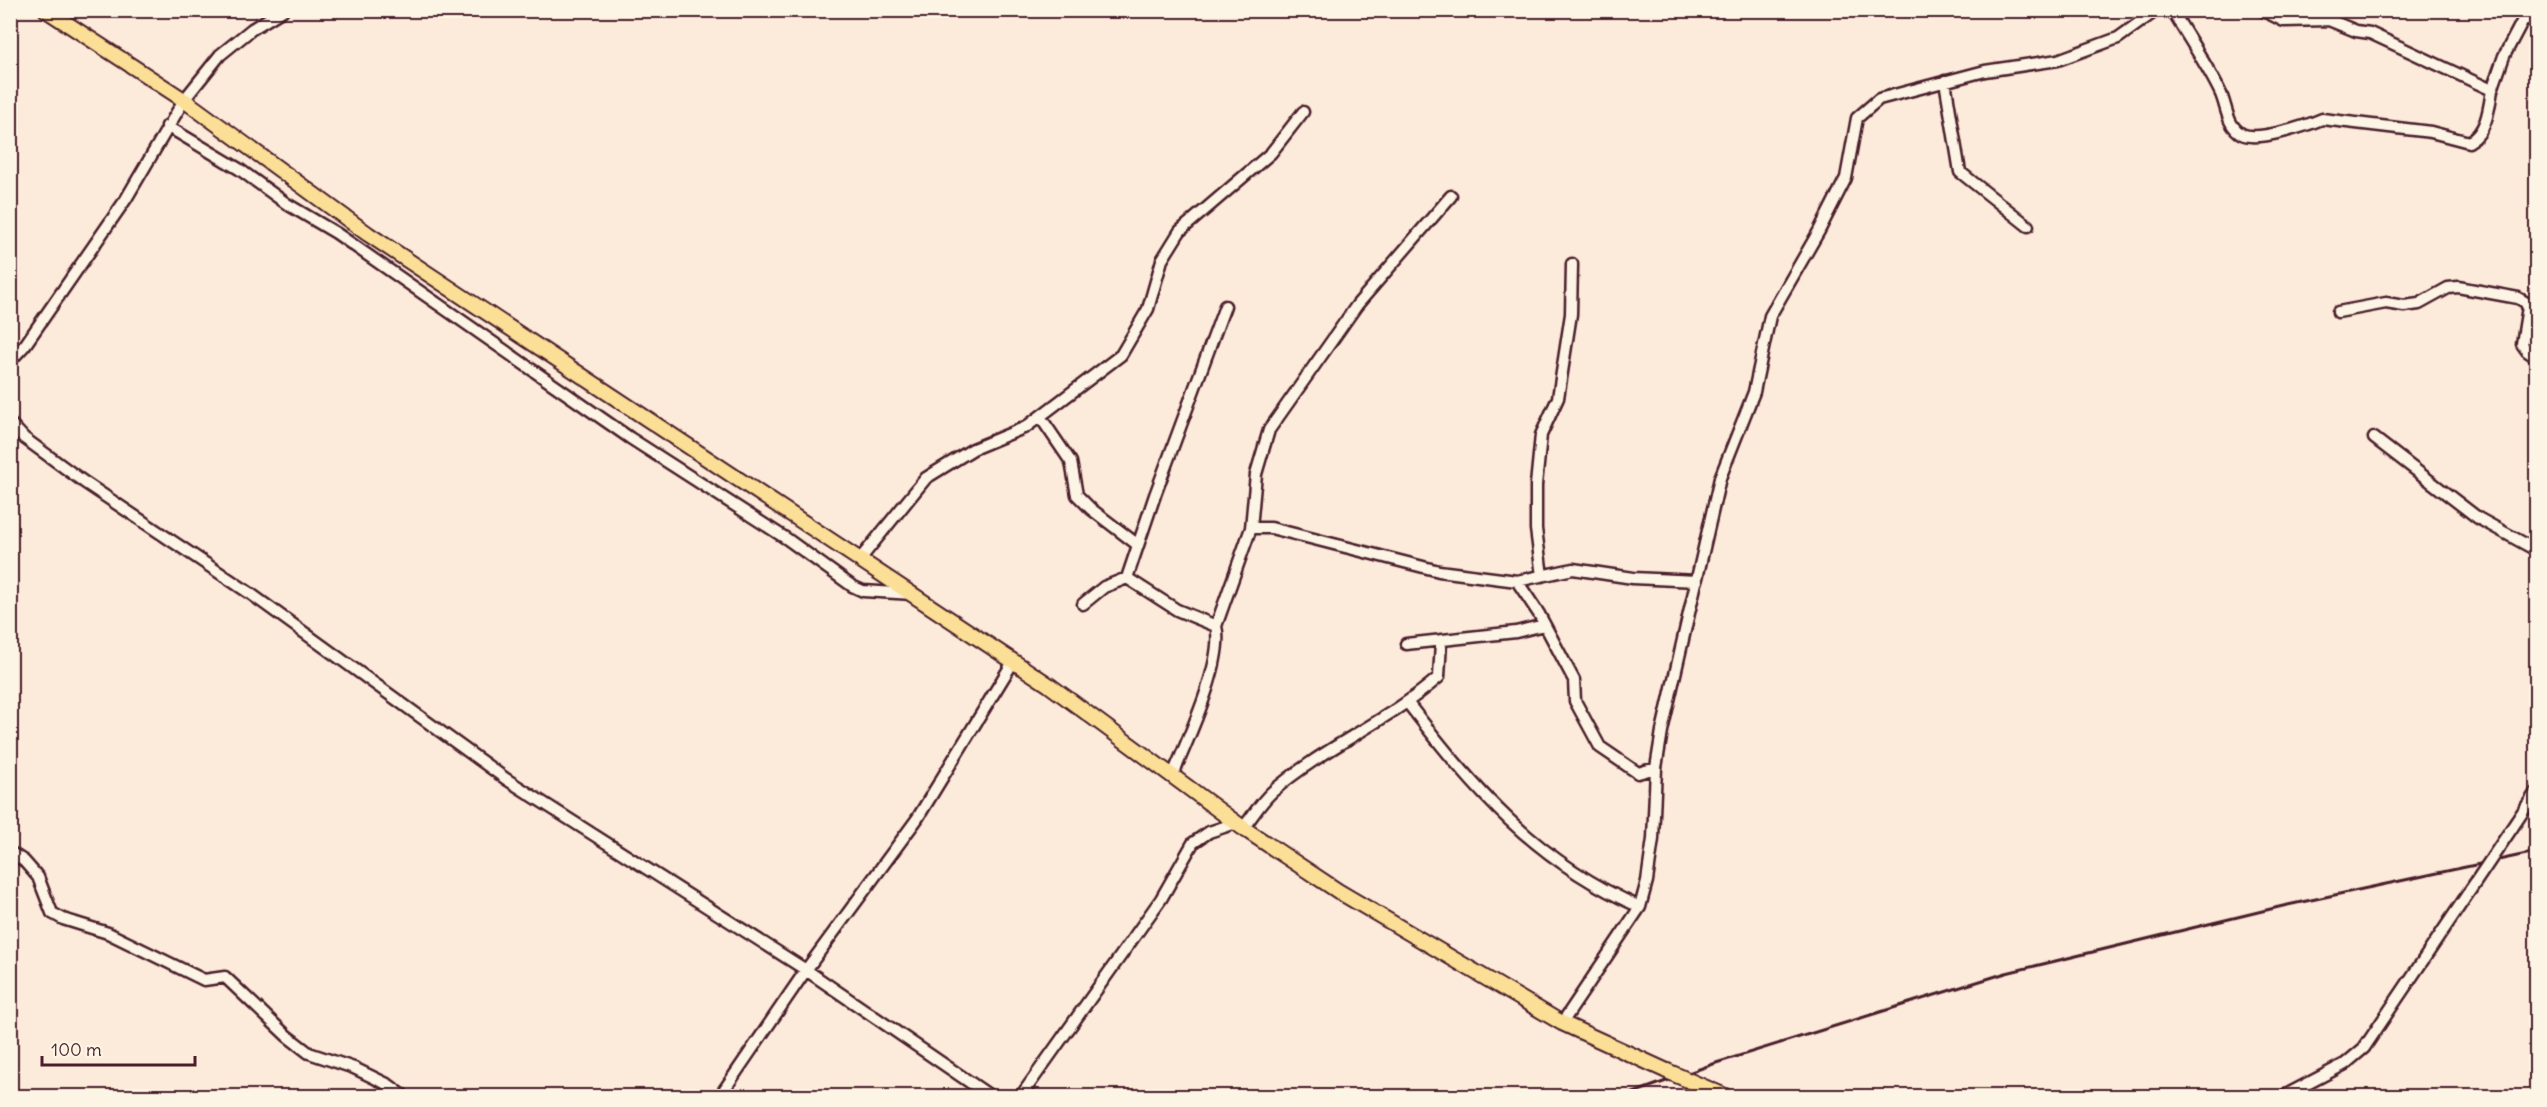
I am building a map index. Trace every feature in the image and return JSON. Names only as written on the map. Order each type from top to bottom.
[{"type":"main road","points":[[46,10],[184,100],[368,234],[861,558],[1049,685],[1239,826],[1338,891],[1562,1023],[1725,1096]]},
{"type":"street","points":[[10,361],[24,345],[126,199],[184,100],[220,54],[252,28],[283,10]]},
{"type":"street","points":[[1562,1023],[1640,907],[1647,881],[1653,839],[1656,768],[1662,731],[1720,478],[1754,392],[1770,316],[1819,231],[1846,178],[1857,118],[1879,99],[1985,71],[2058,60],[2118,38],[2157,10]]},
{"type":"street","points":[[2172,10],[2220,93],[2228,119],[2243,135],[2256,137],[2305,126],[2322,119],[2431,132],[2469,142],[2480,133],[2487,117],[2492,90],[2520,14],[2536,21]]},
{"type":"street","points":[[2262,10],[2284,21],[2329,20],[2356,31],[2370,33],[2492,90]]},
{"type":"street","points":[[1945,81],[1960,172],[2028,226]]},
{"type":"street","points":[[861,558],[926,478],[973,449],[1026,427],[1041,418],[1121,355],[1148,309],[1162,261],[1180,231],[1271,153],[1303,112]]},
{"type":"street","points":[[167,126],[239,169],[287,204],[336,233],[630,438],[778,533],[852,586],[874,593],[915,594]]},
{"type":"street","points":[[1172,777],[1196,718],[1215,657],[1219,639],[1216,626],[1251,528],[1256,474],[1269,430],[1357,305],[1451,196]]},
{"type":"street","points":[[1542,576],[1536,529],[1537,475],[1541,435],[1558,398],[1571,314],[1572,264]]},
{"type":"street","points":[[2338,312],[2386,303],[2404,306],[2419,304],[2448,288],[2458,287],[2518,298],[2528,307],[2522,344],[2536,357]]},
{"type":"street","points":[[1127,578],[1225,306]]},
{"type":"street","points":[[1041,418],[1071,462],[1077,495],[1091,509],[1138,545]]},
{"type":"street","points":[[10,423],[24,438],[58,463],[166,539],[251,594],[506,779],[806,970],[990,1096]]},
{"type":"street","points":[[2374,438],[2478,518],[2536,550]]},
{"type":"street","points":[[1251,528],[1271,528],[1439,571],[1517,581],[1573,570],[1633,578],[1697,581]]},
{"type":"street","points":[[1127,578],[1176,610],[1216,626]]},
{"type":"street","points":[[1083,604],[1104,587],[1127,578]]},
{"type":"street","points":[[1517,581],[1574,680],[1575,701],[1600,747],[1638,773],[1656,768]]},
{"type":"street","points":[[1406,644],[1441,642],[1516,632],[1544,625]]},
{"type":"street","points":[[1021,1096],[1161,900],[1193,843],[1209,832],[1239,826],[1270,794],[1308,764],[1407,702],[1439,677],[1441,642]]},
{"type":"street","points":[[720,1096],[806,970],[917,819],[954,762],[1013,662]]},
{"type":"street","points":[[1407,702],[1478,791],[1524,833],[1567,869],[1640,907]]},
{"type":"street","points":[[2284,1096],[2345,1064],[2364,1048],[2536,792]]},
{"type":"street","points":[[10,852],[24,861],[38,877],[52,913],[63,920],[108,933],[204,980],[225,976],[287,1036],[309,1053],[354,1068],[389,1085],[404,1096]]},
{"type":"railway","points":[[1625,1096],[1716,1063],[2006,973],[2283,906],[2536,852]]}]
